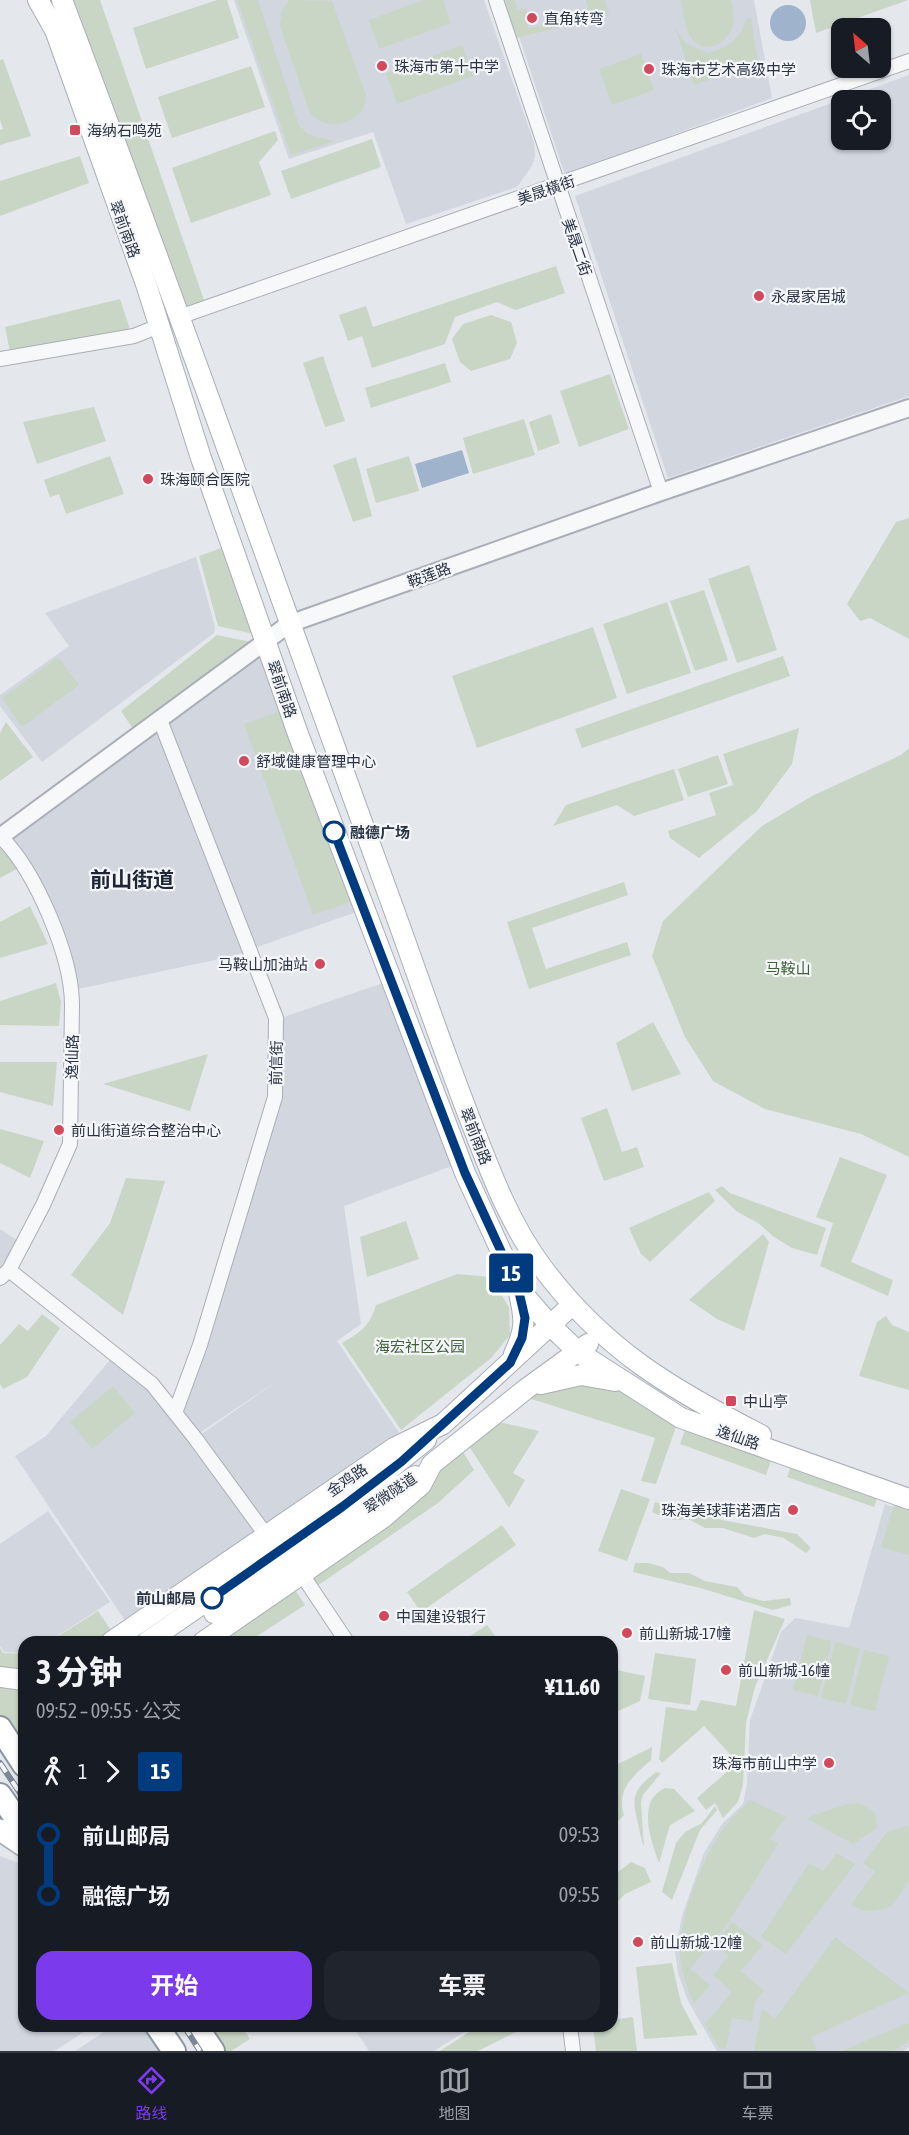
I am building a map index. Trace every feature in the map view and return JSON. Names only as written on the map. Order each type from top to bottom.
[{"type":"highway","points":[[0,1728],[18,1756]]},
{"type":"highway","points":[[0,1795],[18,1821]]},
{"type":"highway","points":[[161,2032],[174,2051]]},
{"type":"highway","points":[[200,2032],[213,2051]]},
{"type":"main road","name":"翠前南路","points":[[38,0],[55,30],[159,326],[201,459],[298,734],[389,979],[465,1173],[518,1288],[549,1324],[578,1352]]},
{"type":"main road","name":"翠前南路","points":[[62,0],[182,316],[289,624],[458,1091],[504,1207],[539,1264],[572,1305],[601,1335]]},
{"type":"main road","points":[[510,1363],[522,1338],[525,1318],[518,1288]]},
{"type":"main road","name":"金鸡路","points":[[120,1636],[394,1448],[443,1424],[572,1305]]},
{"type":"main road","points":[[212,1636],[384,1517],[421,1485],[432,1464],[519,1395],[601,1335]]},
{"type":"main road","name":"逸仙路","points":[[601,1335],[672,1388],[771,1440],[909,1488]]},
{"type":"main road","name":"逸仙路","points":[[578,1352],[681,1418],[909,1499]]},
{"type":"main road","points":[[519,1395],[563,1377],[581,1375],[602,1376],[626,1384]]},
{"type":"main road","points":[[492,1380],[519,1395]]},
{"type":"main road","name":"翠微隧道","points":[[156,1636],[342,1507],[401,1462],[443,1424]]},
{"type":"main road","name":"翠微隧道","points":[[179,1636],[432,1464]]},
{"type":"main road","points":[[0,1677],[18,1679]]},
{"type":"main road","points":[[0,1830],[18,1842]]},
{"type":"street","name":"美晟二街","points":[[496,0],[661,492]]},
{"type":"street","name":"美晟橫街","points":[[182,316],[909,61]]},
{"type":"street","points":[[0,359],[134,336],[159,326]]},
{"type":"street","name":"鞍莲路","points":[[0,836],[289,624],[661,492],[909,408]]},
{"type":"street","name":"前信街","points":[[160,720],[276,1018],[275,1097],[200,1345],[175,1413]]},
{"type":"street","name":"逸仙路","points":[[0,836],[25,869],[52,919],[72,991],[70,1144],[43,1205],[5,1274]]},
{"type":"street","points":[[5,1274],[153,1384],[266,1535]]},
{"type":"street","points":[[301,1573],[343,1636]]},
{"type":"street","points":[[571,2032],[573,2051]]},
{"type":"shaded area","name":"珠海市第十中学","points":[[234,0],[484,0],[534,143],[535,156],[532,166],[517,187],[406,224],[373,132],[289,159]]},
{"type":"shaded area","name":"珠海市艺术高级中学","points":[[507,0],[754,0],[772,98],[565,175]]},
{"type":"shaded area","name":"永晟家居城","points":[[909,75],[909,396],[668,478],[575,196],[831,103],[831,150],[891,150],[891,90],[868,90]]},
{"type":"shaded area","points":[[196,557],[215,627],[214,633],[42,762],[0,706],[0,695],[69,646],[45,613]]},
{"type":"shaded area","points":[[265,641],[362,910],[251,949],[161,720]]},
{"type":"shaded area","points":[[159,721],[249,950],[234,956],[73,990],[53,918],[3,836]]},
{"type":"shaded area","points":[[389,981],[460,1163],[344,1206],[361,1324],[337,1341],[404,1440],[266,1533],[196,1438],[283,1377],[195,1436],[176,1413],[277,1097],[278,1019]]},
{"type":"shaded area","points":[[0,1229],[23,1244],[0,1278]]},
{"type":"shaded area","points":[[114,1355],[152,1386],[265,1534],[130,1628],[15,1456],[46,1436]]},
{"type":"shaded area","name":"珠海市前山中学","points":[[885,1504],[909,1513],[909,2047],[903,2051],[717,2051],[688,2001],[678,1973],[675,1951],[682,1916],[704,1853],[722,1824],[743,1804],[747,1784],[750,1720],[781,1632],[795,1618],[849,1628]]},
{"type":"shaded area","points":[[48,1511],[110,1602],[57,1636],[18,1636],[18,1653],[4,1652],[0,1646],[0,1544]]},
{"type":"shaded area","points":[[0,1856],[18,1863],[18,2032],[84,2032],[54,2051],[0,2051]]},
{"type":"shaded area","points":[[104,2032],[149,2032],[163,2051],[75,2051]]},
{"type":"shaded area","points":[[356,2032],[464,2032],[434,2051],[369,2051]]},
{"type":"green space","points":[[68,0],[100,0],[204,300],[185,307]]},
{"type":"green space","points":[[217,0],[227,0],[239,38],[146,69],[133,28]]},
{"type":"green space","points":[[237,0],[258,0],[299,125],[309,135],[335,141],[291,155]]},
{"type":"green space","points":[[289,0],[332,1],[366,95],[360,113],[344,123],[324,122],[309,111],[280,26],[282,10]]},
{"type":"green space","points":[[423,0],[443,0],[451,23],[379,49],[369,20]]},
{"type":"green space","points":[[499,0],[515,0],[517,10],[526,8],[529,28],[547,24],[546,21],[589,11],[586,0],[605,0],[609,15],[512,39]]},
{"type":"green space","points":[[681,0],[731,0],[734,21],[728,36],[718,44],[706,47],[694,41],[686,27]]},
{"type":"green space","points":[[810,0],[908,0],[858,18],[831,18],[831,28],[816,33]]},
{"type":"green space","points":[[751,18],[758,63],[694,85],[675,27],[685,43],[708,53],[721,49],[737,38],[746,19]]},
{"type":"green space","points":[[462,45],[473,76],[397,104],[386,73]]},
{"type":"green space","points":[[641,54],[654,90],[612,105],[599,69]]},
{"type":"green space","points":[[3,59],[31,136],[0,145],[0,130],[3,129],[0,120],[0,60]]},
{"type":"green space","points":[[251,66],[265,107],[172,138],[158,97]]},
{"type":"green space","points":[[275,131],[278,140],[259,162],[271,195],[191,223],[172,168]]},
{"type":"green space","points":[[372,139],[381,167],[291,199],[281,171]]},
{"type":"green space","points":[[80,156],[89,183],[0,216],[0,181]]},
{"type":"green space","points":[[556,266],[565,293],[516,310],[497,302],[455,317],[445,344],[372,368],[362,336],[348,341],[339,315],[366,306],[373,327]]},
{"type":"green space","points":[[120,299],[131,332],[10,352],[5,327]]},
{"type":"green space","points":[[491,315],[511,322],[517,343],[510,359],[471,371],[460,362],[452,339],[463,324]]},
{"type":"green space","points":[[323,356],[345,421],[325,427],[303,363]]},
{"type":"green space","points":[[445,363],[451,382],[371,408],[365,388]]},
{"type":"green space","points":[[610,374],[629,429],[579,447],[560,391]]},
{"type":"green space","points":[[94,407],[106,441],[37,464],[23,422]]},
{"type":"green space","points":[[551,414],[560,443],[538,451],[529,422]]},
{"type":"green space","points":[[524,419],[535,455],[473,474],[463,438]]},
{"type":"green space","points":[[110,456],[124,494],[66,514],[59,494],[50,497],[44,480]]},
{"type":"green space","points":[[409,456],[419,491],[376,503],[366,469]]},
{"type":"green space","points":[[356,457],[372,516],[353,522],[333,465]]},
{"type":"green space","points":[[909,518],[909,639],[870,618],[860,621],[847,604],[896,522]]},
{"type":"green space","points":[[227,546],[258,635],[218,626],[199,556]]},
{"type":"green space","points":[[749,565],[777,650],[737,663],[708,579]]},
{"type":"green space","points":[[704,590],[728,660],[695,671],[670,601]]},
{"type":"green space","points":[[667,602],[691,673],[627,694],[603,624]]},
{"type":"green space","points":[[593,627],[617,698],[477,748],[452,676]]},
{"type":"green space","points":[[217,635],[256,643],[136,733],[121,711]]},
{"type":"green space","points":[[783,656],[790,676],[582,748],[575,729]]},
{"type":"green space","points":[[58,657],[79,685],[22,727],[2,698]]},
{"type":"green space","points":[[284,710],[353,901],[313,915],[244,724]]},
{"type":"green space","points":[[6,722],[33,757],[0,781],[0,733]]},
{"type":"green space","points":[[799,728],[792,764],[757,811],[699,858],[670,838],[668,831],[716,815],[709,793],[733,785],[723,754]]},
{"type":"green space","name":"马鞍山","points":[[909,748],[909,1157],[861,1134],[765,1109],[713,1081],[685,1037],[652,956],[663,921],[762,826],[812,796],[901,755]]},
{"type":"green space","points":[[718,755],[728,784],[688,797],[678,769]]},
{"type":"green space","points":[[674,769],[684,800],[634,816],[617,805],[553,826],[566,805]]},
{"type":"green space","points":[[0,839],[22,866],[0,878]]},
{"type":"green space","points":[[624,882],[628,895],[532,928],[546,969],[627,942],[631,955],[529,989],[507,922]]},
{"type":"green space","points":[[30,906],[48,944],[0,958],[0,922]]},
{"type":"green space","points":[[56,983],[61,1002],[59,1026],[0,1025],[0,1001]]},
{"type":"green space","points":[[653,1022],[681,1074],[632,1091],[616,1043]]},
{"type":"green space","points":[[208,1054],[190,1111],[103,1084]]},
{"type":"green space","points":[[0,1062],[57,1062],[53,1106],[0,1092]]},
{"type":"green space","points":[[607,1108],[622,1152],[637,1147],[644,1167],[604,1181],[581,1118]]},
{"type":"green space","points":[[0,1129],[44,1141],[30,1178],[0,1163]]},
{"type":"green space","points":[[840,1157],[887,1175],[851,1262],[893,1280],[888,1296],[820,1266],[833,1223],[816,1217]]},
{"type":"green space","points":[[126,1178],[165,1181],[123,1315],[71,1275],[110,1223]]},
{"type":"green space","points":[[722,1186],[730,1193],[826,1228],[817,1255],[792,1248],[774,1237],[758,1223],[736,1211],[715,1190]]},
{"type":"green space","points":[[709,1192],[715,1201],[650,1262],[641,1254],[629,1228]]},
{"type":"green space","points":[[406,1221],[419,1259],[367,1277],[360,1237]]},
{"type":"green space","points":[[763,1234],[769,1242],[744,1331],[717,1319],[689,1300]]},
{"type":"green space","name":"海宏社区公园","points":[[457,1274],[492,1277],[509,1308],[510,1335],[491,1358],[401,1430],[342,1343],[364,1328],[376,1305]]},
{"type":"green space","points":[[42,1314],[60,1328],[27,1377],[3,1389],[0,1384],[0,1345],[19,1324],[28,1331]]},
{"type":"green space","points":[[886,1316],[892,1325],[909,1332],[909,1390],[859,1376],[877,1322]]},
{"type":"green space","points":[[601,1379],[678,1421],[656,1484],[641,1481],[655,1438],[522,1396]]},
{"type":"green space","points":[[113,1386],[135,1413],[92,1449],[70,1422]]},
{"type":"green space","points":[[494,1421],[539,1431],[513,1473],[525,1480],[509,1508],[467,1443]]},
{"type":"green space","points":[[687,1425],[773,1455],[766,1475],[680,1444]]},
{"type":"green space","points":[[460,1447],[474,1470],[438,1503],[317,1586],[308,1573]]},
{"type":"green space","points":[[793,1461],[880,1491],[874,1507],[787,1477]]},
{"type":"green space","points":[[621,1489],[650,1499],[627,1561],[598,1551]]},
{"type":"green space","points":[[895,1501],[909,1505],[909,1555],[881,1547]]},
{"type":"green space","points":[[655,1502],[722,1520],[797,1534],[811,1548],[806,1553],[784,1538],[765,1534],[754,1538],[723,1528],[705,1528],[688,1519],[665,1518],[652,1512]]},
{"type":"green space","points":[[502,1525],[516,1545],[421,1612],[407,1592]]},
{"type":"green space","points":[[635,1563],[648,1563],[663,1567],[670,1573],[689,1573],[705,1581],[737,1587],[745,1596],[763,1601],[790,1598],[791,1605],[773,1610],[700,1588],[633,1572]]},
{"type":"green space","points":[[296,1591],[305,1605],[257,1636],[227,1636]]},
{"type":"green space","points":[[754,1610],[785,1619],[755,1687],[746,1723],[743,1785],[738,1802],[723,1818],[715,1803],[706,1810],[697,1798],[730,1769],[729,1753],[704,1726],[662,1763],[659,1759],[666,1707],[696,1711],[701,1700],[736,1706]]},
{"type":"green space","points":[[98,1611],[113,1633],[108,1636],[58,1636]]},
{"type":"green space","points":[[487,1625],[495,1636],[470,1636]]},
{"type":"green space","points":[[807,1635],[832,1641],[818,1696],[793,1690]]},
{"type":"green space","points":[[835,1642],[860,1648],[846,1704],[821,1698]]},
{"type":"green space","points":[[0,1648],[3,1653],[18,1654],[18,1672],[0,1667]]},
{"type":"green space","points":[[864,1650],[889,1656],[875,1711],[850,1705]]},
{"type":"green space","points":[[655,1653],[696,1659],[690,1705],[648,1699]]},
{"type":"green space","points":[[618,1670],[645,1676],[640,1701],[618,1711]]},
{"type":"green space","points":[[0,1680],[18,1682],[18,1752],[0,1724]]},
{"type":"green space","points":[[652,1747],[651,1760],[632,1778],[624,1790],[622,1806],[624,1815],[618,1821],[618,1764]]},
{"type":"green space","points":[[656,1772],[661,1773],[643,1795],[641,1803],[644,1847],[635,1800],[638,1789]]},
{"type":"green space","points":[[665,1788],[674,1789],[695,1811],[670,1825],[659,1863],[652,1843],[648,1811],[656,1794]]},
{"type":"green space","points":[[750,1800],[786,1817],[770,1839],[778,1844],[726,1926],[690,1969],[710,1985],[694,2004],[684,1978],[680,1958],[681,1937],[688,1904],[701,1869],[717,1839]]},
{"type":"green space","points":[[859,1803],[875,1812],[877,1828],[853,1844],[806,1818],[844,1805]]},
{"type":"green space","points":[[715,1806],[717,1810],[700,1830],[672,1900],[662,1892],[676,1843],[685,1832],[702,1823]]},
{"type":"green space","points":[[909,1826],[909,1881],[892,1906],[866,1911],[851,1904],[875,1872],[863,1863],[888,1831]]},
{"type":"green space","points":[[837,1853],[855,1864],[786,1954],[761,1937],[809,1863],[824,1871]]},
{"type":"green space","points":[[631,1862],[645,1868],[651,1882],[625,1894],[618,1901],[618,1872]]},
{"type":"green space","points":[[732,1922],[763,1945],[741,1971],[764,1991],[755,2002],[752,2021],[732,2018],[726,2049],[719,2048],[705,2024],[732,1992],[713,1975],[729,1956],[714,1944]]},
{"type":"green space","points":[[835,1937],[909,1993],[811,2037],[817,2051],[754,2051],[762,2008],[775,2019]]},
{"type":"green space","points":[[672,1963],[681,2003],[698,2035],[644,2039],[636,1967]]},
{"type":"green space","points":[[633,2017],[637,2051],[596,2051],[594,2032],[618,2032],[618,2019]]},
{"type":"green space","points":[[909,2022],[909,2041],[893,2051],[842,2051]]},
{"type":"green space","points":[[209,2032],[245,2032],[250,2039],[231,2051],[222,2051]]},
{"type":"green space","points":[[469,2032],[516,2032],[478,2051],[440,2051]]},
{"type":"water","points":[[788,5],[800,11],[806,23],[800,35],[788,41],[776,35],[770,23],[776,11]]},
{"type":"water","points":[[462,450],[469,473],[422,488],[415,464]]},
{"type":"tunnel","points":[[0,1744],[18,1731]]},
{"type":"railway","points":[[0,1763],[18,1790]]},
{"type":"railway","points":[[188,2032],[200,2051]]},
{"type":"bus line","name":"15","points":[[212,1598],[342,1507],[401,1462],[510,1363],[522,1338],[525,1318],[518,1288],[465,1173],[334,832]]},
{"type":"place","name":"直角转弯","points":[[532,18]]},
{"type":"place","name":"珠海市第十中学","points":[[382,66]]},
{"type":"place","name":"珠海市艺术高级中学","points":[[649,69]]},
{"type":"place","name":"海纳石鸣苑","points":[[75,130]]},
{"type":"place","name":"永晟家居城","points":[[759,296]]},
{"type":"place","name":"珠海颐合医院","points":[[148,479]]},
{"type":"place","name":"舒域健康管理中心","points":[[244,761]]},
{"type":"place","name":"融德广场","points":[[334,832]]},
{"type":"place","name":"马鞍山加油站","points":[[320,964]]},
{"type":"place","name":"前山街道综合整治中心","points":[[59,1130]]},
{"type":"place","name":"中山亭","points":[[731,1401]]},
{"type":"place","name":"珠海美球菲诺酒店","points":[[793,1510]]},
{"type":"place","name":"前山邮局","points":[[212,1598]]},
{"type":"place","name":"中国建设银行","points":[[384,1616]]},
{"type":"place","name":"前山新城-17幢","points":[[627,1633]]},
{"type":"place","name":"前山新城-16幢","points":[[726,1670]]},
{"type":"place","name":"珠海市前山中学","points":[[829,1763]]},
{"type":"place","name":"前山新城-12幢","points":[[638,1942]]},
{"type":"district","name":"前山街道","points":[[132,879]]}]
